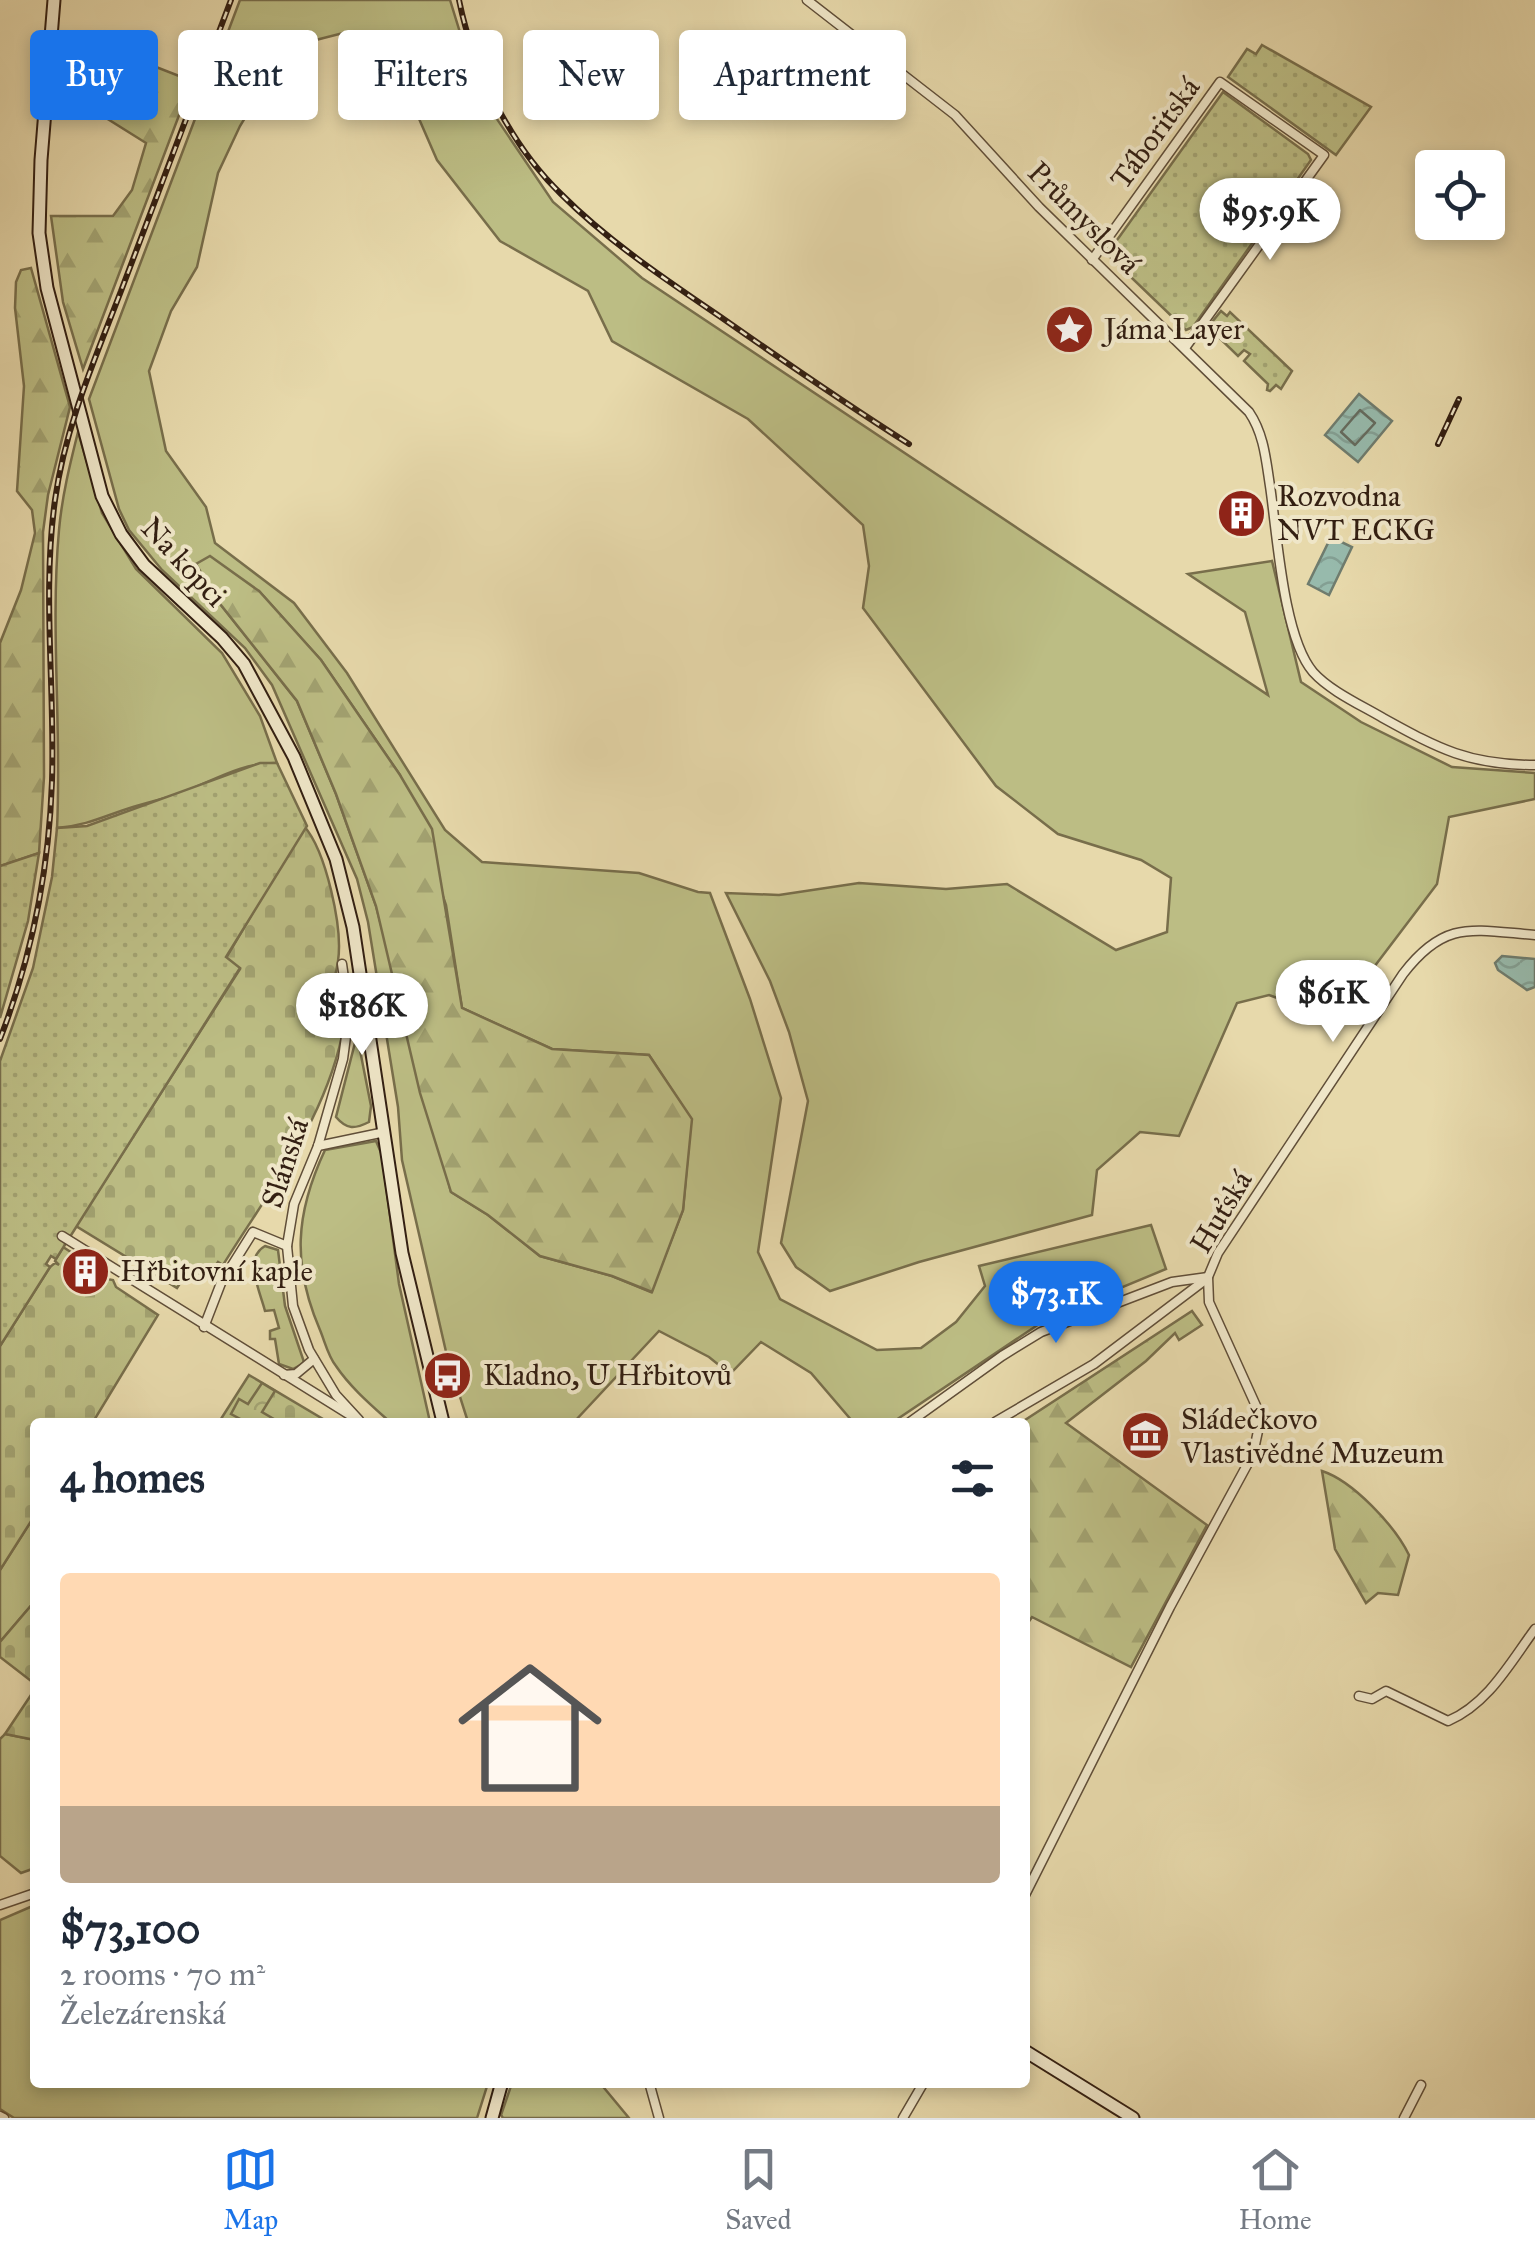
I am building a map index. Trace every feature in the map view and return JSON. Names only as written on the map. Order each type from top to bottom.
[{"type":"main road","name":"Na kopci","points":[[54,0],[40,160],[39,234],[47,288],[102,496],[121,534],[144,565],[244,664],[294,757],[336,859],[354,927],[385,1132]]},
{"type":"main road","points":[[385,1132],[402,1252],[442,1418]]},
{"type":"main road","points":[[1030,2055],[1133,2118]]},
{"type":"main road","points":[[492,2118],[500,2088]]},
{"type":"street","name":"Průmyslová","points":[[807,0],[955,115],[1092,260],[1245,407],[1259,430],[1292,624],[1299,649],[1312,670],[1369,710],[1444,750],[1480,762],[1535,766]]},
{"type":"street","name":"Táboritská","points":[[1092,260],[1220,82],[1324,156],[1185,348]]},
{"type":"street","name":"Huťská","points":[[1030,1885],[1170,1607],[1253,1454],[1257,1408],[1208,1302],[1208,1277],[1228,1238],[1424,948],[1440,937],[1465,931],[1535,935]]},
{"type":"street","name":"Slánská","points":[[342,964],[349,1014],[343,1060],[318,1146],[294,1204],[287,1246],[293,1306],[314,1360],[336,1395],[358,1418]]},
{"type":"street","points":[[318,1146],[385,1132]]},
{"type":"street","points":[[204,1326],[221,1283],[253,1232],[287,1246]]},
{"type":"street","points":[[62,1236],[356,1418]]},
{"type":"street","points":[[916,1418],[1041,1332],[1172,1282],[1208,1277]]},
{"type":"street","points":[[1002,1418],[1094,1364],[1208,1277]]},
{"type":"street","points":[[283,1375],[296,1374],[314,1360]]},
{"type":"street","points":[[1359,1696],[1372,1699],[1386,1691],[1448,1722],[1472,1709],[1535,1629]]},
{"type":"street","points":[[0,1906],[30,1894]]},
{"type":"street","points":[[1404,2118],[1421,2084]]},
{"type":"street","points":[[651,2088],[659,2118]]},
{"type":"street","points":[[903,2118],[920,2088]]},
{"type":"green space","points":[[240,0],[450,0],[459,30],[338,30],[338,34],[318,39],[318,30],[229,30]]},
{"type":"green space","points":[[1262,45],[1371,107],[1336,155],[1228,77],[1247,49],[1256,54]]},
{"type":"green space","points":[[158,68],[178,76],[178,118],[83,369],[63,302],[51,216],[113,216],[132,190],[146,143],[109,120],[158,120]]},
{"type":"green space","points":[[1223,92],[1311,160],[1193,327],[1186,330],[1107,254]]},
{"type":"green space","points":[[195,120],[244,120],[218,173],[197,267],[171,311],[149,371],[166,451],[206,507],[215,543],[294,603],[347,673],[445,830],[482,862],[639,873],[710,893],[750,999],[781,1098],[758,1252],[780,1299],[877,1350],[921,1348],[956,1322],[985,1286],[979,1266],[1151,1225],[1166,1269],[1048,1318],[899,1418],[850,1418],[811,1373],[761,1342],[730,1374],[709,1357],[659,1331],[578,1418],[467,1418],[447,1356],[402,1160],[398,1107],[368,922],[357,879],[272,685],[245,648],[162,570],[129,530],[119,509],[89,399]],"holes":[[[259,591],[321,660],[400,775],[446,905],[462,1008],[552,1049],[649,1055],[691,1119],[683,1210],[651,1292],[612,1276],[540,1256],[451,1192],[376,906],[336,794],[297,701],[217,600]]]},
{"type":"green space","points":[[420,120],[498,120],[553,202],[642,278],[1268,695],[1245,612],[1188,574],[1272,561],[1301,682],[1361,722],[1452,767],[1535,773],[1535,799],[1449,817],[1437,884],[1374,967],[1305,1008],[1269,995],[1237,1003],[1179,1136],[1140,1132],[1097,1170],[1092,1215],[919,1262],[830,1291],[796,1267],[781,1243],[808,1101],[770,981],[726,893],[779,895],[859,883],[946,889],[1007,884],[1116,950],[1167,932],[1171,878],[1141,860],[1058,834],[996,786],[863,608],[869,566],[863,525],[748,419],[612,341],[588,291],[500,241],[437,160]]},
{"type":"green space","points":[[31,268],[70,407],[43,532],[44,777],[39,853],[0,866],[0,643],[21,590],[35,533],[32,510],[17,491],[24,386],[16,282],[21,270]]},
{"type":"green space","points":[[1221,311],[1227,316],[1230,312],[1292,371],[1281,389],[1276,385],[1267,390],[1268,384],[1244,361],[1250,354],[1244,350],[1238,356],[1208,327]]},
{"type":"green space","points":[[78,432],[102,513],[136,569],[222,653],[260,716],[277,763],[239,769],[179,794],[57,828],[57,567],[62,505]]},
{"type":"green space","points":[[210,556],[259,591],[321,660],[432,829],[462,1008],[552,1049],[649,1055],[692,1119],[683,1210],[652,1292],[540,1256],[451,1192],[420,1093],[376,906],[336,794],[297,701],[217,600],[196,564]]},
{"type":"green space","points":[[260,763],[277,763],[307,826],[226,957],[240,968],[56,1259],[51,1256],[46,1264],[50,1267],[0,1346],[0,1061],[33,968],[52,877],[57,828],[87,826]]},
{"type":"green space","points":[[304,826],[326,871],[338,929],[338,961],[322,1023],[342,1036],[308,1127],[223,1265],[218,1262],[207,1278],[190,1268],[177,1288],[76,1226],[240,969],[226,958]]},
{"type":"green space","points":[[39,853],[28,921],[0,1018],[0,866]]},
{"type":"green space","points":[[357,1035],[371,1106],[369,1122],[351,1127],[336,1117]]},
{"type":"green space","points":[[376,1141],[382,1155],[399,1284],[429,1418],[386,1418],[348,1381],[329,1353],[311,1306],[301,1261],[303,1218],[325,1150]]},
{"type":"green space","points":[[265,1246],[278,1250],[285,1306],[304,1363],[293,1369],[279,1364],[270,1331],[279,1328],[274,1310],[265,1311],[255,1276],[255,1258]]},
{"type":"green space","points":[[63,1247],[158,1315],[95,1418],[30,1418],[30,1523],[0,1570],[0,1346],[50,1267],[59,1265],[55,1261]]},
{"type":"green space","points":[[1192,1311],[1202,1325],[1179,1340],[1175,1333],[1146,1361],[1066,1423],[1207,1525],[1131,1667],[1032,1617],[1030,1620],[1028,1418]]},
{"type":"green space","points":[[249,1375],[321,1418],[222,1418]]},
{"type":"green space","points":[[262,1383],[275,1391],[262,1412],[272,1418],[238,1418],[231,1414],[239,1399],[248,1404]]},
{"type":"green space","points":[[1322,1471],[1359,1494],[1403,1543],[1409,1555],[1398,1595],[1378,1593],[1366,1603],[1335,1549]]},
{"type":"green space","points":[[30,1523],[30,1607],[0,1642],[0,1570]]},
{"type":"green space","points":[[30,1607],[30,1680],[0,1657],[0,1642]]},
{"type":"green space","points":[[30,1696],[30,1739],[5,1734]]},
{"type":"green space","points":[[5,1734],[30,1739],[30,1870],[21,1873],[0,1856],[0,1739]]},
{"type":"green space","points":[[30,1907],[30,2088],[486,2088],[477,2118],[14,2118],[0,2109],[0,1920]]},
{"type":"green space","points":[[510,2088],[604,2088],[629,2118],[503,2118]]},
{"type":"water","points":[[1359,394],[1392,421],[1358,462],[1325,435]]},
{"type":"water","points":[[1331,537],[1352,547],[1329,595],[1308,584]]},
{"type":"water","points":[[1502,956],[1535,959],[1535,987],[1527,990],[1498,970],[1495,963]]},
{"type":"railway","points":[[0,1039],[30,944],[47,847],[52,781],[49,570],[60,473],[91,368],[231,0]]},
{"type":"railway","points":[[459,0],[474,53],[496,104],[526,153],[561,194],[661,276],[909,444]]},
{"type":"railway","points":[[1438,444],[1459,399]]},
{"type":"place","name":"Jáma Layer","points":[[1069,329]]},
{"type":"place","name":"Rozvodna NVT ECKG","points":[[1242,513]]},
{"type":"place","name":"Hřbitovní kaple","points":[[85,1271]]},
{"type":"place","name":"Kladno, U Hřbitovů","points":[[448,1375]]},
{"type":"place","name":"Sládečkovo Vlastivědné Muzeum","points":[[1146,1436]]}]
